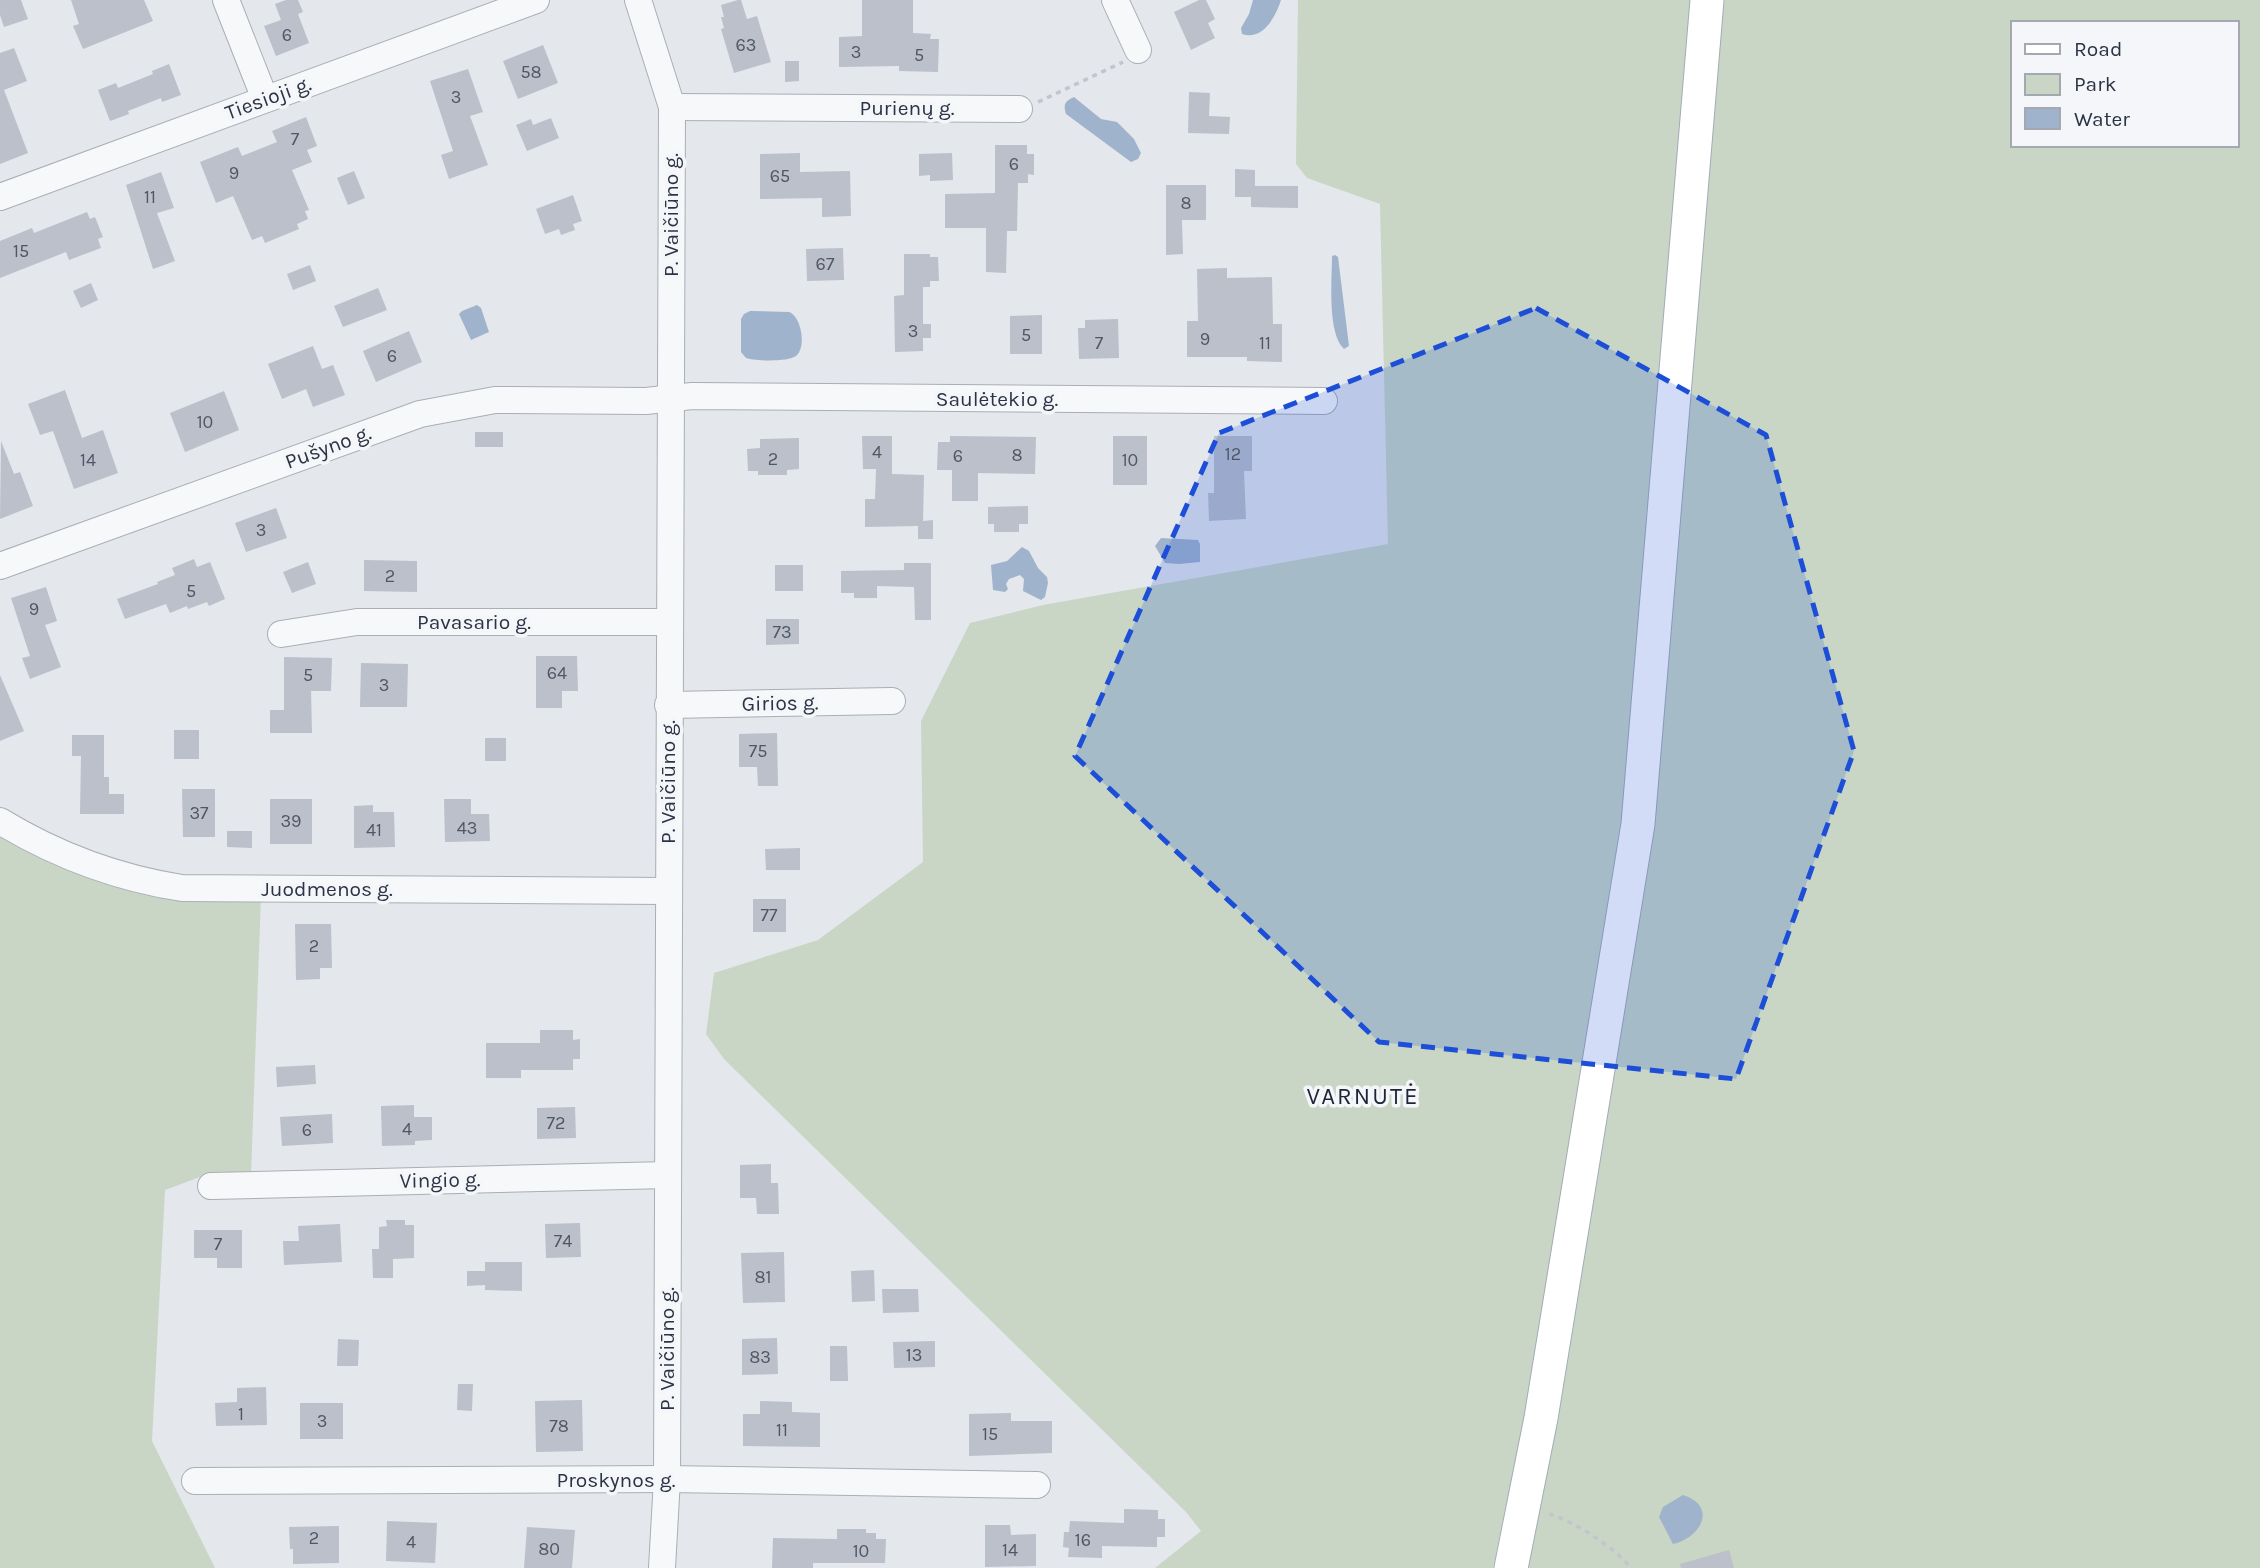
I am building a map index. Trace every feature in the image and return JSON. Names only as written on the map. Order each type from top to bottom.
[{"type":"main road","points":[[1510,1568],[1541,1418],[1638,824],[1707,0]]},
{"type":"street","points":[[226,0],[265,99]]},
{"type":"street","name":"Tiesioji g.","points":[[0,197],[536,0]]},
{"type":"street","name":"P. Vaičiūno g.","points":[[638,0],[672,107],[668,622],[667,1479],[663,1568]]},
{"type":"street","points":[[1115,0],[1134,55]]},
{"type":"street","name":"Purienų g.","points":[[672,107],[1019,109]]},
{"type":"street","name":"Saulėtekio g.","points":[[670,398],[692,396],[1324,401]]},
{"type":"street","name":"Pušyno g.","points":[[0,566],[420,414],[495,400],[646,401],[670,398]]},
{"type":"street","name":"Pavasario g.","points":[[281,634],[357,622],[668,622]]},
{"type":"street","name":"Girios g.","points":[[668,705],[892,701]]},
{"type":"street","name":"Juodmenos g.","points":[[0,821],[47,846],[113,873],[142,882],[182,888],[668,891]]},
{"type":"street","name":"Vingio g.","points":[[211,1186],[668,1175]]},
{"type":"street","name":"Proskynos g.","points":[[195,1482],[667,1479],[1037,1485]]},
{"type":"path","points":[[1019,109],[1081,83],[1134,55]]},
{"type":"path","points":[[1523,1511],[1551,1514],[1568,1521],[1597,1540],[1631,1568]]},
{"type":"highlighted area","points":[[1536,308],[1766,435],[1854,751],[1736,1079],[1379,1042],[1075,756],[1219,433]]},
{"type":"green space","points":[[1298,0],[1696,0],[1629,781],[1539,1346],[1493,1568],[1155,1568],[1201,1531],[1186,1512],[724,1059],[706,1034],[714,973],[818,940],[923,862],[921,721],[970,623],[1043,605],[1388,544],[1380,204],[1307,178],[1296,164]]},
{"type":"green space","points":[[1723,0],[2260,0],[2260,1568],[1525,1568],[1544,1477]]},
{"type":"green space","points":[[0,832],[261,895],[251,1175],[208,1174],[165,1190],[152,1441],[215,1568],[0,1568]]},
{"type":"water","points":[[1253,0],[1281,0],[1268,26],[1256,34],[1242,34],[1241,28]]},
{"type":"water","points":[[1074,97],[1101,119],[1117,122],[1134,139],[1141,153],[1138,159],[1131,162],[1066,114],[1065,103]]},
{"type":"water","points":[[1332,256],[1338,257],[1349,346],[1344,349],[1335,331],[1333,319]]},
{"type":"water","points":[[477,305],[481,308],[489,332],[471,340],[459,314]]},
{"type":"water","points":[[750,311],[789,312],[793,315],[797,319],[802,339],[796,356],[771,360],[746,358],[741,352],[741,319]]},
{"type":"water","points":[[1161,538],[1198,540],[1200,562],[1165,563],[1155,546]]},
{"type":"water","points":[[1022,547],[1029,551],[1038,568],[1047,577],[1045,597],[1041,600],[1023,591],[1024,579],[1020,575],[1009,579],[1005,592],[993,590],[991,565],[1007,561]]},
{"type":"water","points":[[1683,1495],[1700,1506],[1702,1521],[1691,1535],[1673,1544],[1659,1517],[1663,1507]]},
{"type":"building","points":[[0,0],[21,0],[28,19],[4,27],[0,15]]},
{"type":"building","points":[[71,0],[144,0],[153,21],[83,49],[73,26],[79,24]]},
{"type":"building","points":[[298,0],[303,12],[298,14],[309,43],[276,56],[264,26],[281,20],[275,4]]},
{"type":"building","points":[[741,0],[747,19],[757,16],[771,62],[734,73],[721,29],[724,28],[721,17],[724,17],[721,5]]},
{"type":"building","points":[[862,0],[913,0],[913,33],[931,34],[930,39],[939,39],[938,72],[899,71],[899,66],[839,67],[839,37],[862,36]]},
{"type":"building","points":[[1199,0],[1206,0],[1215,19],[1208,23],[1215,38],[1191,50],[1174,12]]},
{"type":"building","points":[[543,45],[558,83],[518,99],[503,61]]},
{"type":"building","points":[[14,48],[27,81],[4,90],[28,153],[0,164],[0,53]]},
{"type":"building","points":[[785,61],[799,61],[799,81],[785,82]]},
{"type":"building","points":[[169,64],[181,95],[162,102],[161,98],[110,121],[98,90],[116,83],[118,88],[153,74],[152,71]]},
{"type":"building","points":[[468,69],[483,112],[470,116],[488,165],[449,179],[441,155],[453,151],[430,81]]},
{"type":"building","points":[[1189,92],[1210,93],[1209,116],[1230,117],[1229,134],[1188,133]]},
{"type":"building","points":[[306,117],[317,146],[307,150],[312,162],[292,170],[309,210],[305,211],[308,219],[297,224],[299,229],[265,243],[262,236],[252,240],[233,196],[216,203],[200,162],[238,147],[242,156],[277,142],[272,131]]},
{"type":"building","points":[[551,118],[559,138],[527,151],[516,125],[531,119],[533,125]]},
{"type":"building","points":[[995,145],[1027,145],[1027,154],[1034,154],[1034,175],[1028,174],[1028,183],[1018,183],[1017,231],[1007,231],[1006,273],[986,272],[986,228],[945,228],[945,194],[995,193]]},
{"type":"building","points":[[800,153],[800,172],[850,171],[851,216],[822,217],[822,198],[760,199],[760,154]]},
{"type":"building","points":[[952,153],[953,180],[930,181],[930,175],[919,176],[919,154]]},
{"type":"building","points":[[1235,169],[1255,170],[1255,186],[1298,186],[1298,208],[1251,207],[1251,197],[1235,197]]},
{"type":"building","points":[[354,171],[365,198],[348,205],[337,178]]},
{"type":"building","points":[[161,172],[174,208],[157,213],[175,261],[153,269],[126,185]]},
{"type":"building","points":[[1166,185],[1206,185],[1206,220],[1182,220],[1183,254],[1166,255]]},
{"type":"building","points":[[573,195],[582,221],[573,224],[575,230],[561,235],[559,229],[545,234],[536,209]]},
{"type":"building","points":[[87,212],[90,219],[95,217],[103,237],[98,239],[101,248],[69,260],[66,252],[0,278],[0,241],[32,228],[34,233]]},
{"type":"building","points":[[843,248],[844,280],[807,281],[806,249]]},
{"type":"building","points":[[904,254],[930,254],[930,257],[938,257],[939,281],[930,281],[930,287],[923,287],[923,324],[931,324],[931,338],[923,338],[923,351],[895,352],[894,296],[904,295]]},
{"type":"building","points":[[310,265],[316,281],[293,290],[287,274]]},
{"type":"building","points":[[1227,268],[1227,278],[1272,277],[1273,324],[1282,324],[1282,362],[1247,361],[1247,357],[1187,357],[1187,321],[1198,321],[1197,269]]},
{"type":"building","points":[[91,283],[98,300],[81,308],[73,291]]},
{"type":"building","points":[[378,288],[387,310],[343,327],[334,306]]},
{"type":"building","points":[[1042,315],[1042,354],[1010,354],[1010,316]]},
{"type":"building","points":[[1118,319],[1119,358],[1079,359],[1078,328],[1085,328],[1085,320]]},
{"type":"building","points":[[409,331],[422,362],[376,382],[363,351]]},
{"type":"building","points":[[313,346],[322,369],[333,365],[345,395],[313,407],[306,389],[282,399],[268,364]]},
{"type":"building","points":[[65,390],[82,438],[103,430],[118,473],[74,489],[53,431],[40,435],[28,404]]},
{"type":"building","points":[[224,391],[239,430],[185,452],[170,413]]},
{"type":"building","points":[[475,432],[503,432],[503,447],[475,447]]},
{"type":"building","points":[[862,436],[892,436],[892,474],[924,475],[923,521],[933,520],[933,539],[918,539],[918,526],[865,527],[865,499],[875,499],[876,469],[863,469]]},
{"type":"building","points":[[950,436],[1036,437],[1035,474],[978,473],[978,501],[952,501],[952,470],[937,470],[938,442],[950,442]]},
{"type":"building","points":[[1113,436],[1147,436],[1147,485],[1113,485]]},
{"type":"building","points":[[1214,436],[1252,436],[1252,471],[1244,471],[1246,519],[1209,521],[1208,493],[1214,493]]},
{"type":"building","points":[[799,438],[799,469],[787,470],[787,475],[758,475],[758,471],[748,471],[747,449],[760,448],[760,439]]},
{"type":"building","points":[[1,441],[14,474],[20,472],[33,506],[0,519]]},
{"type":"building","points":[[1028,506],[1028,524],[1019,524],[1019,532],[994,532],[994,524],[988,524],[988,507]]},
{"type":"building","points":[[276,508],[287,538],[246,552],[235,523]]},
{"type":"building","points":[[194,559],[197,567],[210,562],[225,599],[209,606],[207,602],[170,613],[166,604],[125,619],[117,599],[158,584],[157,582],[175,575],[172,568]]},
{"type":"building","points":[[364,560],[417,561],[417,592],[364,591]]},
{"type":"building","points":[[308,562],[316,584],[292,593],[283,572]]},
{"type":"building","points":[[904,563],[931,563],[931,620],[915,620],[914,587],[877,586],[877,598],[854,598],[854,593],[841,593],[841,571],[904,570]]},
{"type":"building","points":[[775,565],[803,565],[803,591],[775,591]]},
{"type":"building","points":[[46,587],[57,621],[45,625],[61,667],[30,679],[22,658],[30,656],[11,598]]},
{"type":"building","points":[[766,619],[799,619],[799,644],[766,645]]},
{"type":"building","points":[[536,656],[577,656],[578,691],[562,691],[562,708],[536,708]]},
{"type":"building","points":[[284,657],[332,658],[331,691],[311,691],[312,733],[270,733],[270,710],[284,710]]},
{"type":"building","points":[[361,663],[408,664],[407,707],[360,707]]},
{"type":"building","points":[[0,675],[24,731],[0,741]]},
{"type":"building","points":[[174,730],[199,730],[199,759],[174,759]]},
{"type":"building","points":[[777,733],[778,786],[758,786],[757,767],[739,767],[739,734]]},
{"type":"building","points":[[72,735],[104,735],[104,777],[109,777],[109,794],[124,794],[124,814],[80,814],[81,756],[72,756]]},
{"type":"building","points":[[485,738],[506,738],[506,761],[485,761]]},
{"type":"building","points":[[182,789],[215,789],[215,837],[183,837]]},
{"type":"building","points":[[270,799],[312,799],[312,844],[270,844]]},
{"type":"building","points":[[444,799],[471,799],[471,814],[489,814],[490,841],[445,842]]},
{"type":"building","points":[[373,805],[373,812],[394,812],[395,847],[354,848],[354,806]]},
{"type":"building","points":[[227,831],[252,831],[252,848],[227,847]]},
{"type":"building","points":[[800,848],[800,870],[766,870],[765,849]]},
{"type":"building","points":[[753,899],[786,899],[786,932],[753,932]]},
{"type":"building","points":[[295,924],[331,924],[332,968],[320,968],[320,979],[296,980]]},
{"type":"building","points":[[540,1030],[573,1030],[573,1040],[580,1039],[580,1059],[573,1059],[573,1070],[521,1070],[521,1078],[486,1078],[486,1043],[540,1043]]},
{"type":"building","points":[[315,1065],[316,1084],[277,1087],[276,1067]]},
{"type":"building","points":[[414,1105],[414,1117],[432,1117],[432,1140],[415,1141],[415,1145],[382,1146],[381,1106]]},
{"type":"building","points":[[575,1107],[576,1138],[537,1139],[537,1108]]},
{"type":"building","points":[[332,1114],[333,1143],[282,1146],[280,1117]]},
{"type":"building","points":[[771,1164],[771,1183],[778,1183],[779,1214],[757,1214],[756,1198],[740,1198],[740,1165]]},
{"type":"building","points":[[386,1220],[405,1220],[405,1225],[414,1225],[414,1258],[393,1259],[393,1278],[373,1278],[372,1249],[379,1249],[379,1227],[387,1226]]},
{"type":"building","points":[[580,1223],[581,1257],[546,1258],[545,1224]]},
{"type":"building","points":[[340,1224],[342,1262],[284,1265],[283,1241],[299,1241],[298,1226]]},
{"type":"building","points":[[194,1230],[242,1230],[242,1268],[217,1268],[217,1258],[194,1258]]},
{"type":"building","points":[[784,1252],[785,1302],[743,1303],[741,1253]]},
{"type":"building","points":[[485,1262],[522,1262],[522,1291],[485,1290],[485,1285],[467,1286],[467,1271],[485,1271]]},
{"type":"building","points":[[874,1270],[875,1301],[852,1302],[851,1271]]},
{"type":"building","points":[[882,1289],[918,1289],[919,1312],[883,1313]]},
{"type":"building","points":[[777,1338],[778,1374],[742,1375],[742,1339]]},
{"type":"building","points":[[338,1339],[359,1340],[358,1366],[337,1366]]},
{"type":"building","points":[[935,1341],[935,1367],[894,1368],[893,1342]]},
{"type":"building","points":[[830,1346],[847,1346],[848,1381],[830,1381]]},
{"type":"building","points":[[458,1384],[473,1384],[472,1411],[457,1410]]},
{"type":"building","points":[[266,1387],[267,1425],[216,1426],[215,1403],[237,1402],[237,1388]]},
{"type":"building","points":[[582,1400],[583,1451],[536,1452],[535,1401]]},
{"type":"building","points":[[760,1401],[792,1402],[792,1412],[820,1413],[820,1447],[743,1446],[743,1414],[760,1414]]},
{"type":"building","points":[[300,1403],[343,1403],[343,1439],[300,1439]]},
{"type":"building","points":[[1011,1413],[1011,1421],[1052,1421],[1052,1453],[969,1456],[969,1414]]},
{"type":"building","points":[[1124,1509],[1158,1510],[1158,1519],[1165,1519],[1165,1537],[1157,1537],[1157,1547],[1102,1546],[1102,1558],[1068,1557],[1069,1548],[1063,1547],[1064,1532],[1069,1532],[1070,1521],[1124,1523]]},
{"type":"building","points":[[387,1521],[437,1523],[435,1563],[386,1561]]},
{"type":"building","points":[[985,1525],[1010,1525],[1011,1535],[1036,1534],[1036,1566],[985,1567]]},
{"type":"building","points":[[339,1526],[339,1563],[293,1564],[289,1527]]},
{"type":"building","points":[[527,1527],[575,1530],[572,1568],[524,1568]]},
{"type":"building","points":[[837,1529],[866,1529],[866,1533],[876,1533],[876,1539],[886,1539],[885,1563],[813,1563],[813,1568],[772,1568],[773,1538],[837,1539]]},
{"type":"building","points":[[1729,1550],[1734,1568],[1681,1568],[1680,1564]]},
{"type":"district","name":"VARNUTĖ","points":[[1363,1096]]}]
